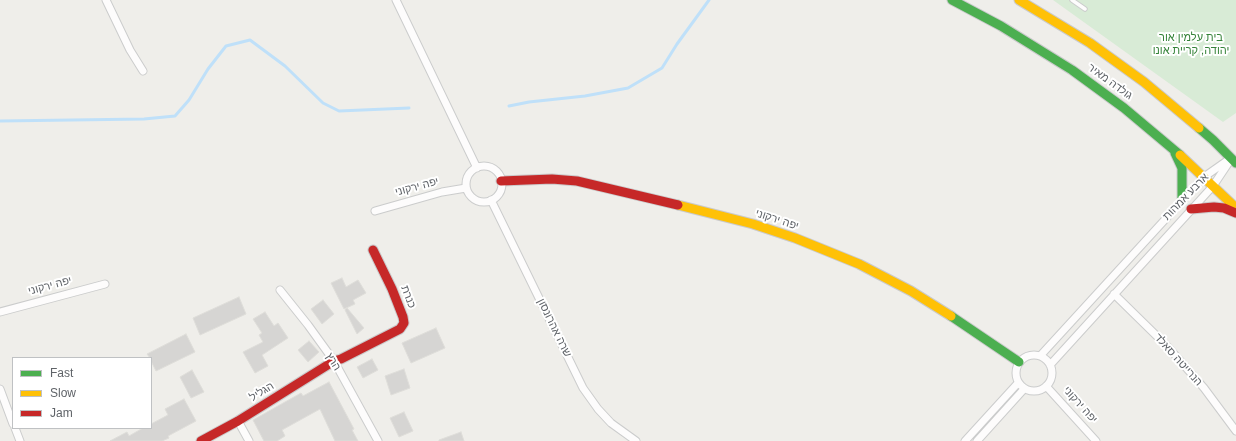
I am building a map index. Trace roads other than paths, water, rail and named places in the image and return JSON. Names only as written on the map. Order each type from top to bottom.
[{"type":"street","points":[[106,0],[130,50],[143,71]]},
{"type":"street","points":[[396,0],[476,168]]},
{"type":"street","name":"גולדה מאיר","points":[[952,0],[1001,26],[1072,70],[1142,122],[1204,176],[1236,208]]},
{"type":"street","name":"גולדה מאיר","points":[[1020,0],[1090,43],[1144,82],[1168,101],[1234,160]]},
{"type":"street","points":[[1172,148],[1182,168],[1182,200]]},
{"type":"street","name":"ארבע אמהות","points":[[1040,356],[1204,176],[1234,160]]},
{"type":"street","name":"ארבע אמהות","points":[[1050,365],[1213,186],[1234,160]]},
{"type":"street","points":[[481,167],[488,167],[494,170],[499,175],[501,181],[501,188],[498,195],[487,202],[480,202],[473,199],[468,194],[466,188],[466,180],[469,174],[476,168],[481,167]]},
{"type":"street","name":"יפה ירקוני","points":[[501,181],[552,178],[577,181],[753,224],[795,238],[860,264],[911,291],[968,327],[1019,362]]},
{"type":"street","name":"יפה ירקוני","points":[[375,210],[442,192],[466,188]]},
{"type":"street","name":"שרה אהרונסון","points":[[491,200],[583,388],[598,409],[611,423],[636,441]]},
{"type":"street","points":[[1192,209],[1214,206],[1236,213]]},
{"type":"street","name":"כנרת","points":[[334,361],[341,359],[400,329],[404,324],[392,289],[373,250]]},
{"type":"street","name":"יפה ירקוני","points":[[0,312],[105,284]]},
{"type":"street","name":"הרץ","points":[[280,290],[334,361],[378,440]]},
{"type":"street","name":"הנרייטה סאלד","points":[[1114,294],[1168,347],[1204,388],[1236,430]]},
{"type":"street","points":[[1030,355],[1040,356],[1050,365],[1052,377],[1043,388],[1037,391],[1029,391],[1018,383],[1016,369],[1019,362],[1024,357],[1030,355]]},
{"type":"street","name":"הגליל","points":[[201,441],[238,421],[334,361]]},
{"type":"street","points":[[965,441],[1018,383]]},
{"type":"street","name":"יפה ירקוני","points":[[1046,386],[1096,441]]},
{"type":"street","points":[[977,441],[1024,388]]},
{"type":"street","points":[[0,389],[12,421]]},
{"type":"street","points":[[238,421],[249,441]]},
{"type":"street","points":[[15,429],[19,439]]},
{"type":"lane","points":[[1072,0],[1085,9]]},
{"type":"waterway","points":[[509,106],[529,102],[585,96],[628,88],[662,68],[677,44],[709,0]]},
{"type":"waterway","points":[[0,121],[144,119],[175,116],[189,100],[208,69],[226,46],[250,40],[285,66],[323,103],[339,111],[409,108]]},
{"type":"park label","name":"בית עלמין אור יהודה, קריית אונו","points":[[1191,44]]}]
